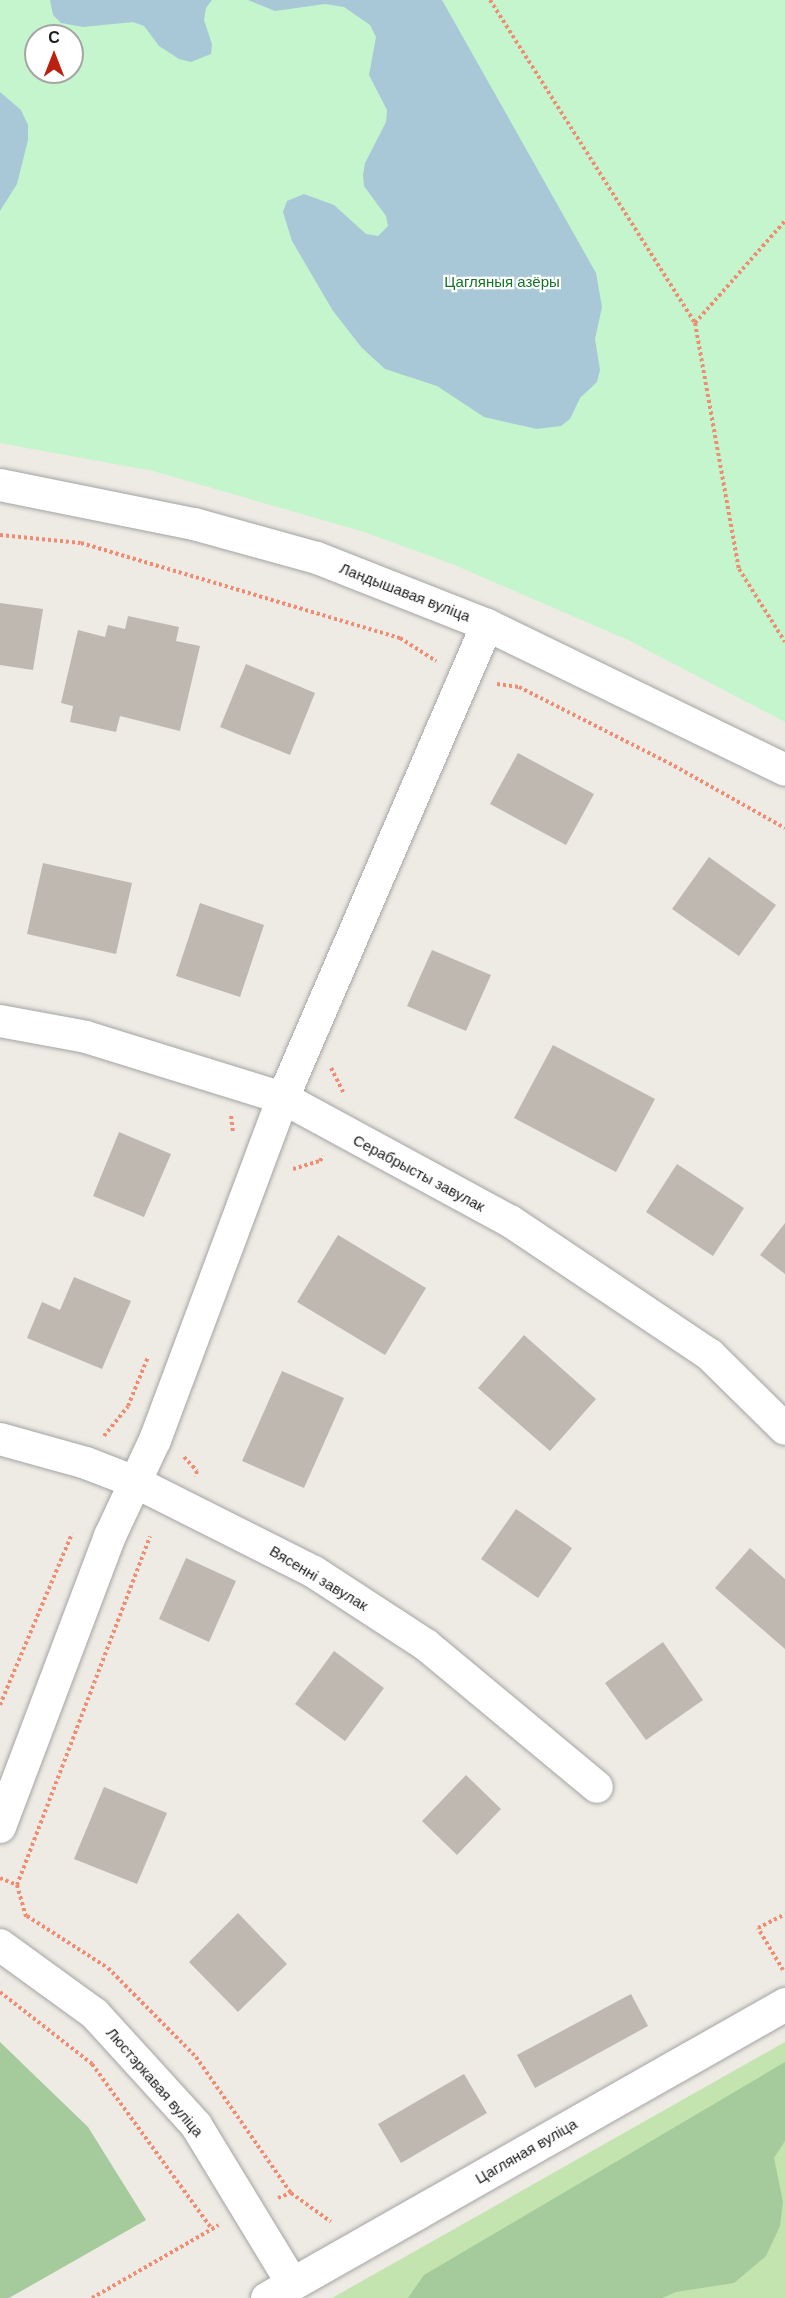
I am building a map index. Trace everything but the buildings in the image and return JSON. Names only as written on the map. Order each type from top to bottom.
[{"type":"street","name":"Ландышавая вуліца","points":[[0,485],[194,524],[317,558],[487,625],[785,770]]},
{"type":"street","points":[[0,1827],[110,1536],[135,1482],[283,1098],[487,625]]},
{"type":"street","name":"Серабрысты завулак","points":[[0,1021],[86,1037],[283,1098],[510,1221],[710,1355],[785,1429]]},
{"type":"street","name":"Вясенні завулак","points":[[0,1439],[86,1463],[135,1482],[314,1572],[426,1645],[597,1787]]},
{"type":"street","name":"Люстэркавая вуліца","points":[[1,1946],[95,2014],[196,2125],[248,2210],[279,2291]]},
{"type":"street","name":"Цагляная вуліца","points":[[279,2291],[785,2004]]},
{"type":"path","points":[[489,0],[695,323],[739,569],[785,642]]},
{"type":"path","points":[[695,323],[785,221]]},
{"type":"path","points":[[0,535],[81,543],[400,638],[434,661]]},
{"type":"path","points":[[489,682],[519,687],[669,763],[785,828]]},
{"type":"path","points":[[0,1878],[17,1886],[27,1916],[1,1946]]},
{"type":"path","points":[[785,1914],[758,1928],[785,1973]]},
{"type":"path","points":[[0,1992],[92,2064],[212,2229]]},
{"type":"path","points":[[92,2298],[248,2210],[291,2193],[337,2227]]},
{"type":"green space","name":"Цагляныя азёры","points":[[0,0],[785,0],[785,722],[628,640],[452,564],[364,532],[153,471],[0,443]]},
{"type":"green space","points":[[0,2042],[88,2127],[146,2220],[9,2298],[0,2298]]},
{"type":"green space","points":[[785,2042],[785,2298],[332,2298]]},
{"type":"green space","points":[[785,2062],[785,2141],[774,2158],[783,2202],[780,2226],[766,2256],[734,2283],[676,2292],[662,2298],[408,2298],[424,2275]]},
{"type":"water","points":[[50,0],[212,0],[206,8],[204,20],[212,44],[211,54],[191,62],[179,59],[159,46],[144,26],[133,22],[84,27],[84,24],[61,23],[53,15]]},
{"type":"water","points":[[248,0],[442,0],[596,273],[602,307],[595,339],[600,370],[597,382],[580,398],[570,419],[561,426],[537,429],[484,417],[437,386],[385,369],[362,348],[333,311],[292,241],[283,212],[287,201],[304,194],[334,205],[366,234],[378,236],[388,226],[386,216],[364,186],[363,175],[365,163],[386,122],[387,110],[369,75],[376,37],[370,25],[344,7],[325,4],[275,11]]},
{"type":"water","points":[[0,92],[21,110],[28,125],[28,140],[17,184],[0,211]]}]
